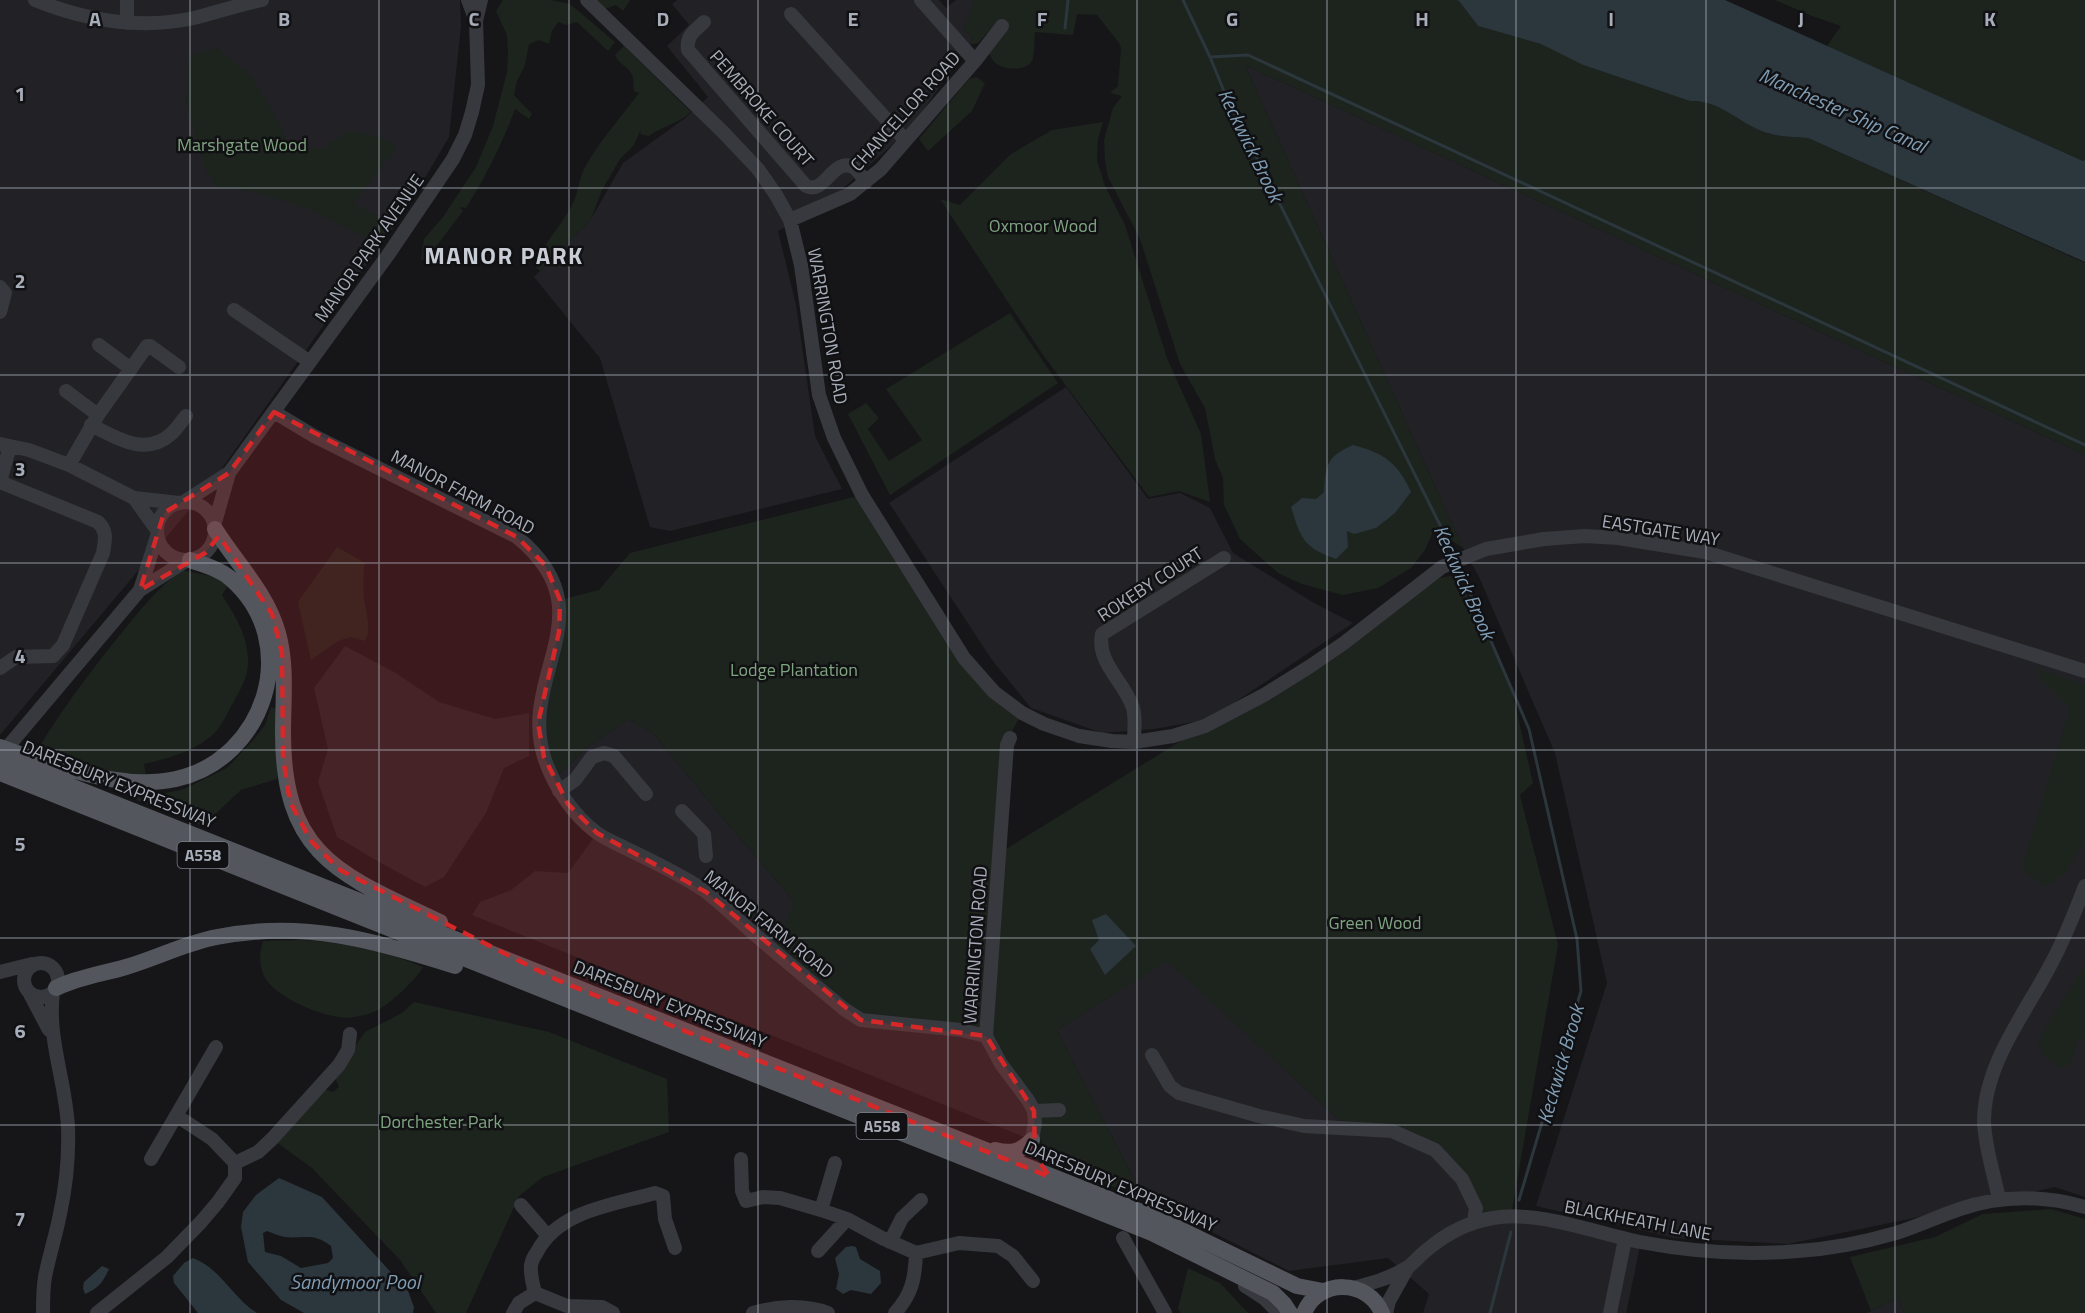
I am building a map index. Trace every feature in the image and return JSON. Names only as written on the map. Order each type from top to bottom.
[{"type":"main road","points":[[215,528],[263,596],[279,635],[283,665],[283,758],[286,783],[290,802],[298,821],[311,841],[323,856],[366,887],[557,980]]},
{"type":"main road","points":[[0,747],[15,768],[145,783],[175,779],[201,771],[220,760],[240,743],[254,723],[264,698],[269,674],[264,630],[256,610],[245,593],[231,579],[220,571],[188,560]]},
{"type":"main road","name":"DARESBURY EXPRESSWAY","points":[[0,757],[15,768],[612,1018],[1152,1233],[1273,1293],[1290,1313]]},
{"type":"main road","name":"DARESBURY EXPRESSWAY","points":[[15,768],[557,980],[1159,1220],[1297,1287],[1323,1291]]},
{"type":"main road","points":[[55,990],[71,981],[127,967],[180,947],[217,937],[287,930],[330,933],[396,947],[612,1018]]},
{"type":"main road","points":[[937,1132],[1011,1153],[1026,1147],[1032,1140]]},
{"type":"main road","points":[[1032,1140],[1040,1167],[1050,1177]]},
{"type":"main road","name":"A558","points":[[1323,1291],[1343,1287],[1353,1288]]},
{"type":"main road","points":[[1353,1288],[1364,1292],[1382,1313]]},
{"type":"main road","points":[[1304,1313],[1313,1299],[1323,1291]]},
{"type":"street","points":[[35,0],[81,17],[148,24],[192,18],[262,0]]},
{"type":"street","points":[[127,0],[127,23]]},
{"type":"street","name":"MANOR PARK AVENUE","points":[[215,528],[230,473],[388,255],[441,177],[465,135],[478,85],[476,21],[468,0]]},
{"type":"street","name":"MANOR PARK AVENUE","points":[[476,21],[481,0]]},
{"type":"street","name":"WARRINGTON ROAD","points":[[587,0],[723,132],[758,169],[777,195],[790,220],[801,265],[819,395],[845,462],[862,495],[964,658],[994,693],[1022,713]]},
{"type":"street","points":[[921,0],[975,61]]},
{"type":"street","points":[[791,14],[905,140]]},
{"type":"street","name":"PEMBROKE COURT","points":[[704,22],[690,34],[687,43],[688,50],[806,186],[817,188],[838,168],[844,166],[855,168],[866,182]]},
{"type":"street","name":"CHANCELLOR ROAD","points":[[790,220],[850,195],[881,169],[975,61],[1002,26]]},
{"type":"street","points":[[0,287],[5,293],[0,312]]},
{"type":"street","points":[[234,310],[309,362]]},
{"type":"street","points":[[99,345],[131,369]]},
{"type":"street","points":[[69,465],[94,420],[147,346],[179,367]]},
{"type":"street","points":[[66,391],[94,420],[116,438],[141,446],[157,443],[171,435],[186,416]]},
{"type":"street","name":"MANOR FARM ROAD","points":[[274,412],[314,436],[517,537],[534,551],[546,566],[556,585],[560,600],[559,632],[538,723],[544,757],[559,791],[568,804],[597,833],[672,871],[706,892],[844,1009],[861,1020],[961,1030],[986,1036]]},
{"type":"street","points":[[0,668],[16,657],[53,656],[63,645],[103,553],[106,536],[104,528],[98,522],[0,482],[5,445],[69,465],[134,498],[200,506],[212,518],[215,528],[211,546],[206,553],[188,560],[140,590],[0,757]]},
{"type":"street","name":"MANOR PARK AVENUE","points":[[182,503],[230,473]]},
{"type":"street","points":[[134,498],[157,533],[164,551],[179,559],[188,560]]},
{"type":"street","points":[[140,590],[164,513],[171,507],[182,503]]},
{"type":"street","name":"EASTGATE WAY","points":[[1022,713],[1044,724],[1079,736],[1112,741],[1134,742],[1173,736],[1205,726],[1264,695],[1344,643],[1442,567],[1486,549],[1544,539],[1585,536],[1618,538],[1705,552],[2085,671]]},
{"type":"street","name":"ROKEBY COURT","points":[[1134,742],[1133,707],[1105,661],[1100,644],[1102,634],[1224,558]]},
{"type":"street","name":"WARRINGTON ROAD","points":[[1010,738],[1007,745],[1001,816],[986,1036],[1001,1064],[1028,1100],[1034,1112]]},
{"type":"street","points":[[559,791],[575,780],[592,757],[603,753],[614,756],[646,794]]},
{"type":"street","points":[[682,811],[704,834],[706,856]]},
{"type":"street","points":[[2000,1199],[1984,1122],[1993,1073],[2003,1050],[2052,962],[2085,886]]},
{"type":"street","points":[[0,972],[43,962],[53,967],[58,977],[51,1010],[52,1038],[63,1086],[68,1126],[67,1170],[61,1213],[45,1278],[42,1313]]},
{"type":"street","points":[[32,964],[25,971],[23,982],[52,1038]]},
{"type":"street","points":[[0,972],[29,992],[45,997],[55,990]]},
{"type":"street","points":[[235,1163],[258,1152],[324,1081],[348,1050],[350,1034]]},
{"type":"street","points":[[151,1159],[216,1047]]},
{"type":"street","points":[[1152,1054],[1170,1086],[1179,1094],[1304,1126],[1392,1131],[1435,1150],[1462,1179],[1476,1208],[1474,1221]]},
{"type":"street","points":[[1032,1140],[1034,1112],[1059,1110]]},
{"type":"street","points":[[97,1313],[167,1257],[201,1222],[235,1178],[235,1163],[212,1139],[177,1116]]},
{"type":"street","points":[[741,1159],[742,1191],[746,1201],[763,1197],[780,1198],[821,1210],[847,1219],[916,1253],[958,1244],[998,1246],[1013,1256],[1033,1281]]},
{"type":"street","points":[[821,1210],[835,1163]]},
{"type":"street","points":[[613,1313],[602,1307],[567,1306],[536,1293],[531,1277],[531,1263],[548,1236],[582,1214],[602,1206],[655,1193],[663,1196],[665,1219],[675,1248]]},
{"type":"street","name":"BLACKHEATH LANE","points":[[1353,1288],[1378,1282],[1408,1267],[1429,1248],[1474,1221],[1511,1216],[1539,1219],[1625,1239],[1720,1254],[1800,1251],[1895,1233],[1962,1208],[2000,1199],[2032,1197],[2085,1207]]},
{"type":"street","points":[[890,1242],[902,1218],[921,1200]]},
{"type":"street","points":[[521,1205],[548,1236]]},
{"type":"street","points":[[818,1251],[847,1219]]},
{"type":"street","points":[[1123,1238],[1165,1313]]},
{"type":"street","points":[[1610,1313],[1625,1239]]},
{"type":"street","points":[[1191,1251],[1265,1299],[1279,1313]]},
{"type":"street","points":[[895,1313],[911,1290],[916,1253]]},
{"type":"street","name":"BLACKHEATH LANE","points":[[1386,1313],[1389,1301],[1408,1267]]},
{"type":"street","points":[[513,1313],[519,1303],[536,1293]]},
{"type":"street","points":[[753,1313],[800,1307],[828,1313]]},
{"type":"highlighted area","points":[[274,412],[517,537],[546,566],[560,600],[559,632],[538,723],[544,757],[568,804],[597,833],[706,892],[861,1020],[986,1036],[1034,1111],[1035,1156],[1050,1177],[557,980],[340,870],[311,841],[290,802],[283,758],[282,653],[272,614],[219,536],[205,553],[140,590],[164,513],[229,473]]},
{"type":"shaded area","points":[[0,0],[460,0],[461,26],[449,137],[409,205],[211,484],[0,735]]},
{"type":"shaded area","points":[[677,0],[939,0],[946,8],[956,0],[995,0],[963,28],[973,39],[910,129],[821,208],[778,231],[796,305],[815,436],[842,489],[670,531],[650,527],[600,358],[534,277],[591,219],[623,163],[684,119],[708,97],[667,46],[689,25],[672,4]]},
{"type":"shaded area","points":[[1245,65],[2085,455],[2085,1197],[2055,1187],[1788,1244],[1675,1238],[1536,1206],[1607,983],[1555,753],[1479,577],[1463,548]]},
{"type":"shaded area","points":[[1066,387],[1148,499],[1180,493],[1210,508],[1233,553],[1314,603],[1353,623],[1210,719],[1154,729],[1102,733],[1031,708],[992,660],[889,503]]},
{"type":"shaded area","points":[[345,646],[394,672],[439,702],[495,719],[529,713],[529,756],[504,768],[486,813],[444,877],[425,887],[337,837],[318,782],[328,749],[314,688]]},
{"type":"shaded area","points":[[629,719],[654,734],[794,901],[986,1036],[1028,1100],[1032,1140],[472,915],[480,902],[511,890],[535,871],[568,873],[597,833],[553,780],[590,745]]},
{"type":"shaded area","points":[[1167,960],[1349,1129],[1392,1131],[1435,1150],[1495,1217],[1641,1242],[1626,1313],[1423,1313],[1429,1294],[1388,1258],[1289,1271],[1143,1197],[1057,1030]]},
{"type":"shaded area","points":[[1898,1298],[1904,1313],[1867,1313]]},
{"type":"green space","points":[[503,0],[551,0],[570,4],[615,42],[608,51],[577,22],[566,25],[558,22],[552,31],[549,44],[539,40],[529,44],[525,65],[517,81],[514,95],[532,114],[529,119],[515,109],[487,172],[466,208],[459,207],[463,211],[425,261],[421,259],[424,239],[443,217],[476,167],[493,126],[507,72],[507,35],[496,11]]},
{"type":"green space","points":[[596,0],[630,0],[623,11],[616,5],[605,9]]},
{"type":"green space","points":[[975,0],[1455,0],[1459,1],[1478,26],[1541,44],[1583,65],[1690,101],[1712,104],[1750,126],[1771,134],[1808,138],[2085,263],[2085,455],[1245,65],[1463,548],[1434,529],[1425,550],[1411,568],[1378,588],[1343,595],[1302,584],[1278,573],[1240,539],[1224,505],[1223,478],[1215,459],[1205,408],[1180,364],[1140,239],[1108,177],[1104,140],[1113,108],[1122,96],[1110,93],[1118,86],[1121,48],[1119,43],[1097,15],[1077,14],[1073,35],[1035,32],[1033,58],[1028,65],[1015,68],[1001,66],[990,56],[989,48],[1007,26],[999,20],[978,43],[969,45],[973,39],[963,28]]},
{"type":"green space","points":[[1775,0],[2085,0],[2085,160],[1827,46],[1841,26]]},
{"type":"green space","points":[[624,46],[691,112],[649,136],[640,134],[641,129],[634,145],[620,159],[602,190],[591,219],[540,271],[535,266],[571,207],[584,169],[639,93],[634,91],[630,72],[615,55]]},
{"type":"green space","name":"Marshgate Wood","points":[[217,48],[253,78],[291,145],[322,149],[349,131],[376,136],[397,146],[354,203],[394,227],[381,245],[306,208],[254,192],[214,186],[203,163],[186,101],[189,56]]},
{"type":"green space","points":[[977,77],[985,83],[972,111],[928,151],[919,139],[969,79]]},
{"type":"green space","name":"Oxmoor Wood","points":[[1103,122],[1098,139],[1097,160],[1105,186],[1125,225],[1167,358],[1201,434],[1210,502],[1179,491],[1149,497],[1043,355],[940,199],[960,205],[1011,154],[1052,130]]},
{"type":"green space","points":[[1010,313],[1058,383],[890,495],[848,414],[866,403],[879,418],[868,429],[889,461],[922,440],[886,389]]},
{"type":"green space","points":[[862,495],[964,658],[1022,713],[1012,731],[998,854],[1205,726],[1264,695],[1426,580],[1458,575],[1511,687],[1533,783],[1520,795],[1558,945],[1511,1216],[1474,1221],[1476,1208],[1435,1150],[1392,1131],[1349,1129],[1167,961],[1057,1030],[1143,1197],[1049,1165],[1035,1123],[986,1036],[897,1025],[844,1009],[775,951],[794,901],[654,734],[629,719],[590,745],[553,780],[544,757],[545,690],[560,600],[599,590],[630,553]]},
{"type":"green space","points":[[337,547],[365,563],[363,589],[368,625],[367,636],[365,641],[350,637],[338,641],[311,660],[298,602]]},
{"type":"green space","points":[[182,570],[214,577],[229,584],[222,595],[235,617],[247,649],[246,675],[240,691],[218,729],[194,748],[144,764],[146,775],[97,771],[36,752],[76,692],[119,636],[156,592]]},
{"type":"green space","points":[[2038,669],[2085,685],[2085,839],[2067,871],[2045,887],[2026,872],[2023,866],[2068,714],[2067,705],[2038,676]]},
{"type":"green space","points":[[271,707],[277,709],[277,779],[241,790],[202,826],[134,799],[138,792],[166,793],[184,789],[227,768],[265,725]]},
{"type":"green space","points":[[299,940],[362,948],[423,967],[402,991],[376,1011],[354,1017],[332,1016],[291,1000],[270,984],[264,976],[260,958],[263,941]]},
{"type":"green space","points":[[2085,966],[2085,1039],[2079,1039],[2070,1064],[2062,1068],[2047,1058],[2038,1043],[2051,1018]]},
{"type":"green space","name":"Dorchester Park","points":[[414,1002],[549,1032],[667,1079],[669,1132],[543,1177],[519,1196],[466,1313],[436,1313],[400,1260],[312,1168],[276,1142],[324,1089],[333,1092],[339,1087],[334,1076],[365,1032],[402,1013]]},
{"type":"green space","points":[[2051,1209],[2085,1219],[2085,1313],[1904,1313],[1898,1298],[1871,1311],[1850,1257],[1935,1237],[1983,1214]]},
{"type":"green space","points":[[1188,1268],[1220,1283],[1248,1313],[1181,1313],[1178,1309]]},
{"type":"water","name":"Manchester Ship Canal","points":[[1455,0],[1725,0],[2085,160],[2085,262],[1808,138],[1771,134],[1750,126],[1712,104],[1690,101],[1583,65],[1541,44],[1478,26],[1459,1]]},
{"type":"water","points":[[1353,445],[1389,461],[1401,474],[1411,492],[1395,513],[1376,528],[1354,534],[1347,531],[1348,547],[1336,559],[1310,546],[1301,534],[1291,507],[1302,498],[1316,499],[1324,492],[1327,468],[1332,458]]},
{"type":"water","points":[[1106,914],[1136,946],[1105,975],[1090,949],[1099,940],[1092,920]]},
{"type":"water","name":"Sandymoor Pool","points":[[279,1178],[322,1197],[408,1291],[414,1307],[413,1313],[304,1313],[281,1300],[248,1262],[241,1227],[243,1212],[256,1195]],"holes":[[[267,1231],[285,1237],[319,1239],[331,1246],[333,1258],[328,1263],[301,1268],[281,1256],[265,1252],[263,1233]]]},
{"type":"water","points":[[846,1247],[856,1247],[860,1259],[880,1271],[881,1283],[871,1294],[851,1290],[843,1294],[836,1289],[839,1274],[835,1258]]},
{"type":"water","name":"Sandymoor Pool","points":[[193,1258],[211,1269],[248,1307],[257,1313],[198,1313],[174,1283],[173,1276],[184,1263]]},
{"type":"water","points":[[102,1266],[109,1269],[105,1278],[97,1287],[85,1294],[84,1282]]},
{"type":"waterway","points":[[1065,28],[1068,0]]},
{"type":"waterway","name":"Keckwick Brook","points":[[1183,0],[1226,96],[1454,557]]},
{"type":"waterway","points":[[1210,57],[1248,55],[2085,445]]},
{"type":"waterway","name":"Keckwick Brook","points":[[1458,565],[1529,729],[1577,939],[1581,991],[1519,1200]]},
{"type":"waterway","name":"Keckwick Brook","points":[[1490,1313],[1511,1232]]},
{"type":"district","name":"MANOR PARK","points":[[504,255]]},
{"type":"park label","name":"Lodge Plantation","points":[[794,669]]},
{"type":"park label","name":"Green Wood","points":[[1375,922]]}]
